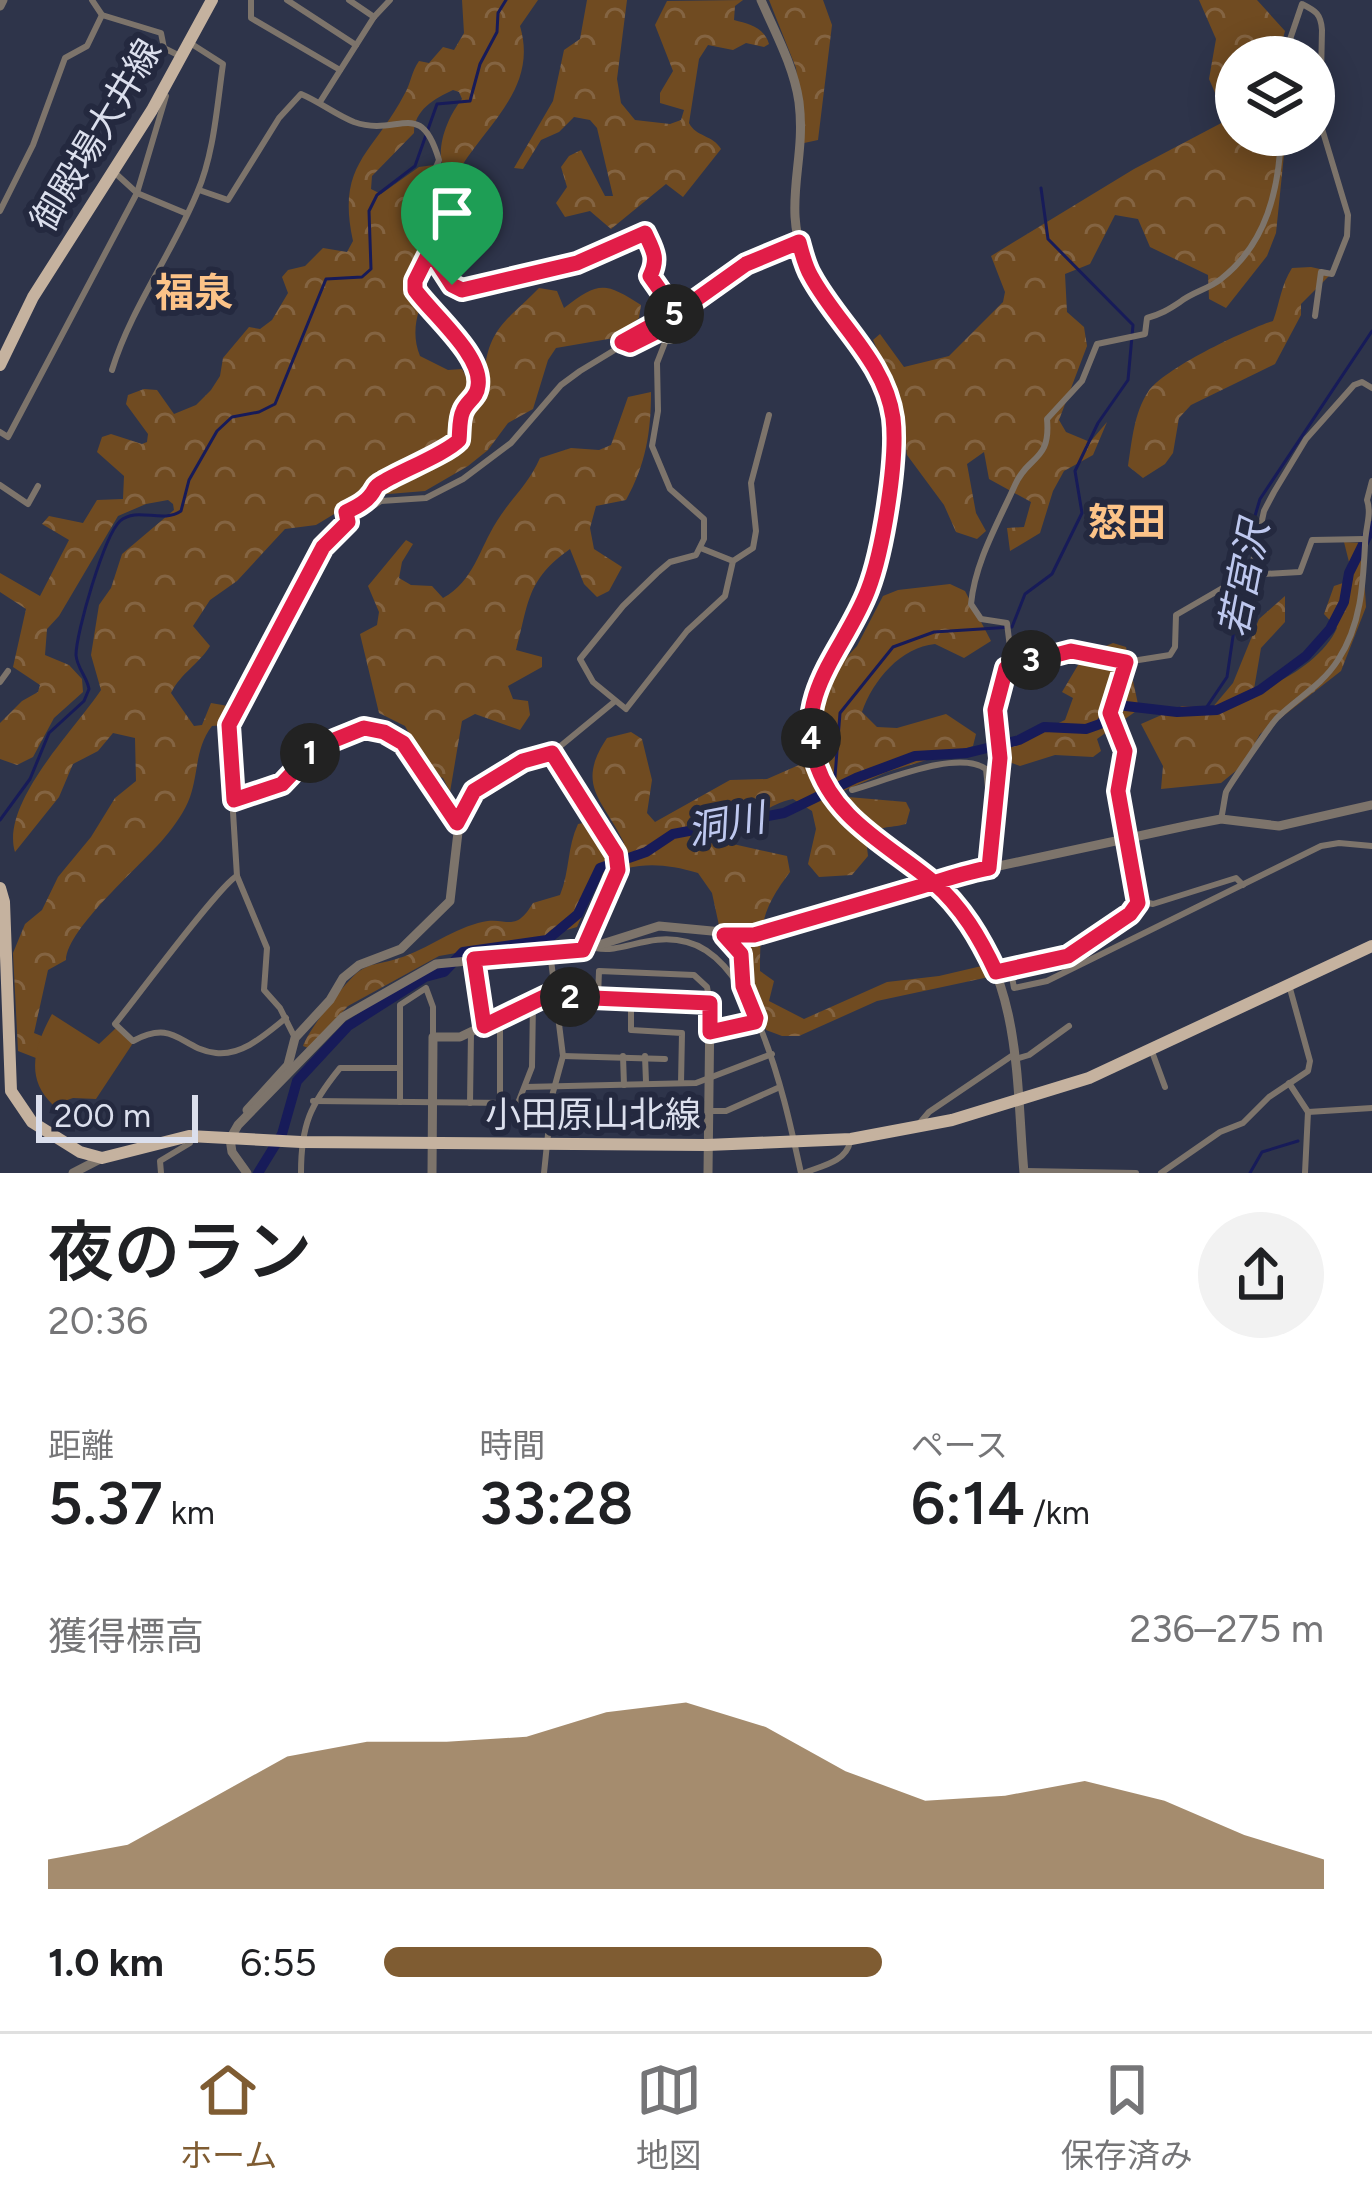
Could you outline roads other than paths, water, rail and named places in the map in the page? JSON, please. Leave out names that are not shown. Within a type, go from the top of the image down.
[{"type":"main road","name":"御殿場大井線","points":[[0,364],[33,297],[212,0]]},
{"type":"main road","points":[[0,888],[8,1076],[16,1104],[32,1122],[80,1152],[102,1158]]},
{"type":"main road","name":"小田原山北線","points":[[102,1158],[189,1136],[300,1142],[707,1145],[794,1144],[917,1128],[1020,1102],[1089,1078],[1372,946]]},
{"type":"street","points":[[92,0],[102,15],[160,32],[164,49],[180,56]]},
{"type":"street","points":[[251,0],[251,18],[340,70]]},
{"type":"street","points":[[287,0],[356,45]]},
{"type":"street","points":[[349,0],[374,16]]},
{"type":"street","points":[[320,102],[389,0]]},
{"type":"street","points":[[761,0],[799,100],[792,207],[799,242],[810,275],[876,369],[894,422],[872,578],[859,612],[816,687],[810,714],[814,757],[832,797],[863,829],[934,883],[970,924],[998,975],[1016,1056],[1024,1172],[1136,1173]]},
{"type":"street","points":[[1291,36],[1302,4],[1322,18],[1322,36]]},
{"type":"street","points":[[0,211],[33,145],[65,58],[87,46],[102,15]]},
{"type":"street","points":[[112,370],[119,347],[199,190],[224,64],[187,41]]},
{"type":"street","points":[[0,432],[8,437],[136,193],[164,98],[175,78],[171,74]]},
{"type":"street","points":[[199,190],[228,200],[279,118],[301,94],[356,123],[417,123],[427,130],[439,160],[423,200],[430,251],[452,285],[462,290],[577,263],[645,233],[655,252],[650,276],[675,317],[657,363],[658,411],[652,446],[670,489],[704,519],[701,548],[657,573],[580,658],[593,682],[626,709],[687,631],[725,596],[733,561],[753,548],[751,483],[769,415]]},
{"type":"street","points":[[989,868],[1000,758],[995,710],[1011,656],[1007,623],[981,619],[972,609],[972,591],[988,541],[1015,484],[1046,446],[1047,419],[1082,381],[1097,344],[1145,334],[1147,318],[1173,309],[1222,278],[1242,258],[1274,206],[1279,156]]},
{"type":"street","points":[[1316,316],[1321,272],[1332,274],[1347,236],[1348,215],[1330,156]]},
{"type":"street","points":[[113,171],[136,193],[185,213]]},
{"type":"street","points":[[296,1038],[264,990],[267,948],[237,876],[229,725],[323,547],[348,522],[381,501],[426,499],[463,479],[511,443],[561,385],[746,264],[799,242]]},
{"type":"street","points":[[348,522],[346,512],[364,502],[381,482],[455,445],[462,412],[478,389],[472,355],[415,290],[430,251]]},
{"type":"street","points":[[622,342],[630,345],[660,330],[671,332]]},
{"type":"street","points":[[1250,575],[1264,511],[1306,439],[1354,385],[1363,382],[1372,388]]},
{"type":"street","points":[[1221,820],[1232,782],[1264,733],[1324,678],[1350,637],[1363,590],[1372,481]]},
{"type":"street","points":[[0,485],[28,504],[38,486]]},
{"type":"street","points":[[1006,668],[1071,651],[1126,662],[1170,655],[1175,647],[1176,615],[1250,575],[1300,572],[1312,540],[1365,539]]},
{"type":"street","points":[[701,548],[733,561]]},
{"type":"street","points":[[1126,662],[1110,713],[1125,751],[1118,791],[1138,901],[1130,914],[1068,956],[1049,968],[1012,977],[1010,984],[1019,989],[1047,981],[1321,847],[1339,843],[1372,846]]},
{"type":"street","points":[[0,682],[8,671]]},
{"type":"street","points":[[246,1116],[253,1100],[287,1065],[296,1038],[350,971],[401,949],[450,901],[458,819],[474,791],[503,771],[552,753],[614,702]]},
{"type":"street","points":[[234,800],[282,784],[317,747],[364,728],[403,743],[458,819]]},
{"type":"street","points":[[552,753],[618,863],[588,948]]},
{"type":"street","points":[[852,790],[953,761],[974,761],[986,769],[987,802],[992,811]]},
{"type":"street","points":[[588,948],[659,926],[754,935],[989,868],[1221,820],[1279,826],[1372,806]]},
{"type":"street","points":[[237,876],[225,882],[115,1024],[133,1041],[148,1033],[170,1033],[223,1054],[259,1040],[286,1018]]},
{"type":"street","points":[[1138,901],[1154,904],[1236,878],[1243,885]]},
{"type":"street","points":[[724,935],[741,954],[742,980],[755,1022]]},
{"type":"street","points":[[248,1173],[232,1152],[230,1139],[246,1116],[348,1013],[426,968],[550,951],[609,950],[648,938],[693,943],[729,968],[772,1054],[803,1173],[844,1155],[850,1139]]},
{"type":"street","points":[[544,1173],[545,1144],[563,1056],[550,951]]},
{"type":"street","points":[[998,975],[1068,956]]},
{"type":"street","points":[[474,959],[484,1026]]},
{"type":"street","points":[[598,998],[599,971],[694,975],[706,987],[710,1003],[707,1173]]},
{"type":"street","points":[[1161,1173],[1177,1168],[1220,1132],[1243,1123],[1269,1097],[1308,1071],[1310,1061],[1289,985]]},
{"type":"street","points":[[400,1102],[400,1005],[427,988],[434,1013],[432,1173]]},
{"type":"street","points":[[434,1037],[460,1037],[533,1001],[557,997],[710,1003]]},
{"type":"street","points":[[632,998],[631,1030],[682,1033],[681,1083]]},
{"type":"street","points":[[313,1101],[518,1103],[532,1067],[533,1001]]},
{"type":"street","points":[[500,1017],[500,1103]]},
{"type":"street","points":[[710,1032],[755,1022]]},
{"type":"street","points":[[917,1128],[929,1112],[1016,1056],[1029,1055],[1069,1026]]},
{"type":"street","points":[[470,1102],[471,1032]]},
{"type":"street","points":[[1151,1049],[1165,1087]]},
{"type":"street","points":[[525,1087],[681,1083],[709,1078],[772,1054]]},
{"type":"street","points":[[563,1056],[665,1058]]},
{"type":"street","points":[[623,1056],[624,1085]]},
{"type":"street","points":[[646,1056],[646,1084]]},
{"type":"street","points":[[301,1173],[300,1142],[313,1101],[340,1068],[400,1068]]},
{"type":"street","points":[[1289,1084],[1308,1112],[1305,1173]]},
{"type":"street","points":[[709,1111],[726,1111],[780,1087]]},
{"type":"street","points":[[1308,1112],[1372,1108]]},
{"type":"street","points":[[160,1173],[160,1161],[190,1143],[189,1136]]},
{"type":"street","points":[[73,1173],[102,1158]]},
{"type":"waterway","points":[[0,820],[30,779],[49,733],[84,701],[89,689],[77,660],[77,644],[92,585],[114,530],[127,517],[181,511],[189,480],[217,431],[232,417],[275,404],[326,279],[362,277],[371,269],[369,211],[377,195],[415,166],[437,104],[470,101],[506,0]]},
{"type":"waterway","points":[[834,789],[840,713],[893,647],[934,632],[1012,627],[1025,594],[1052,574],[1082,513],[1075,471],[1098,423],[1128,380],[1133,325],[1048,239],[1041,188]]},
{"type":"waterway","name":"若宮沢","points":[[1204,711],[1227,677],[1236,616],[1233,590],[1260,499],[1372,331]]},
{"type":"waterway","name":"洞川","points":[[258,1173],[282,1134],[297,1081],[348,1026],[425,977],[444,972],[463,952],[547,940],[578,914],[600,868],[646,852],[673,834],[784,813],[915,756],[967,753],[1019,740],[1044,727],[1086,729],[1100,724],[1117,705],[1177,712],[1217,710],[1260,690],[1306,656],[1330,629],[1372,526]]},
{"type":"waterway","points":[[1250,1173],[1262,1152],[1298,1141]]},
{"type":"district","name":"福泉","points":[[194,292]]},
{"type":"district","name":"怒田","points":[[1127,522]]}]
